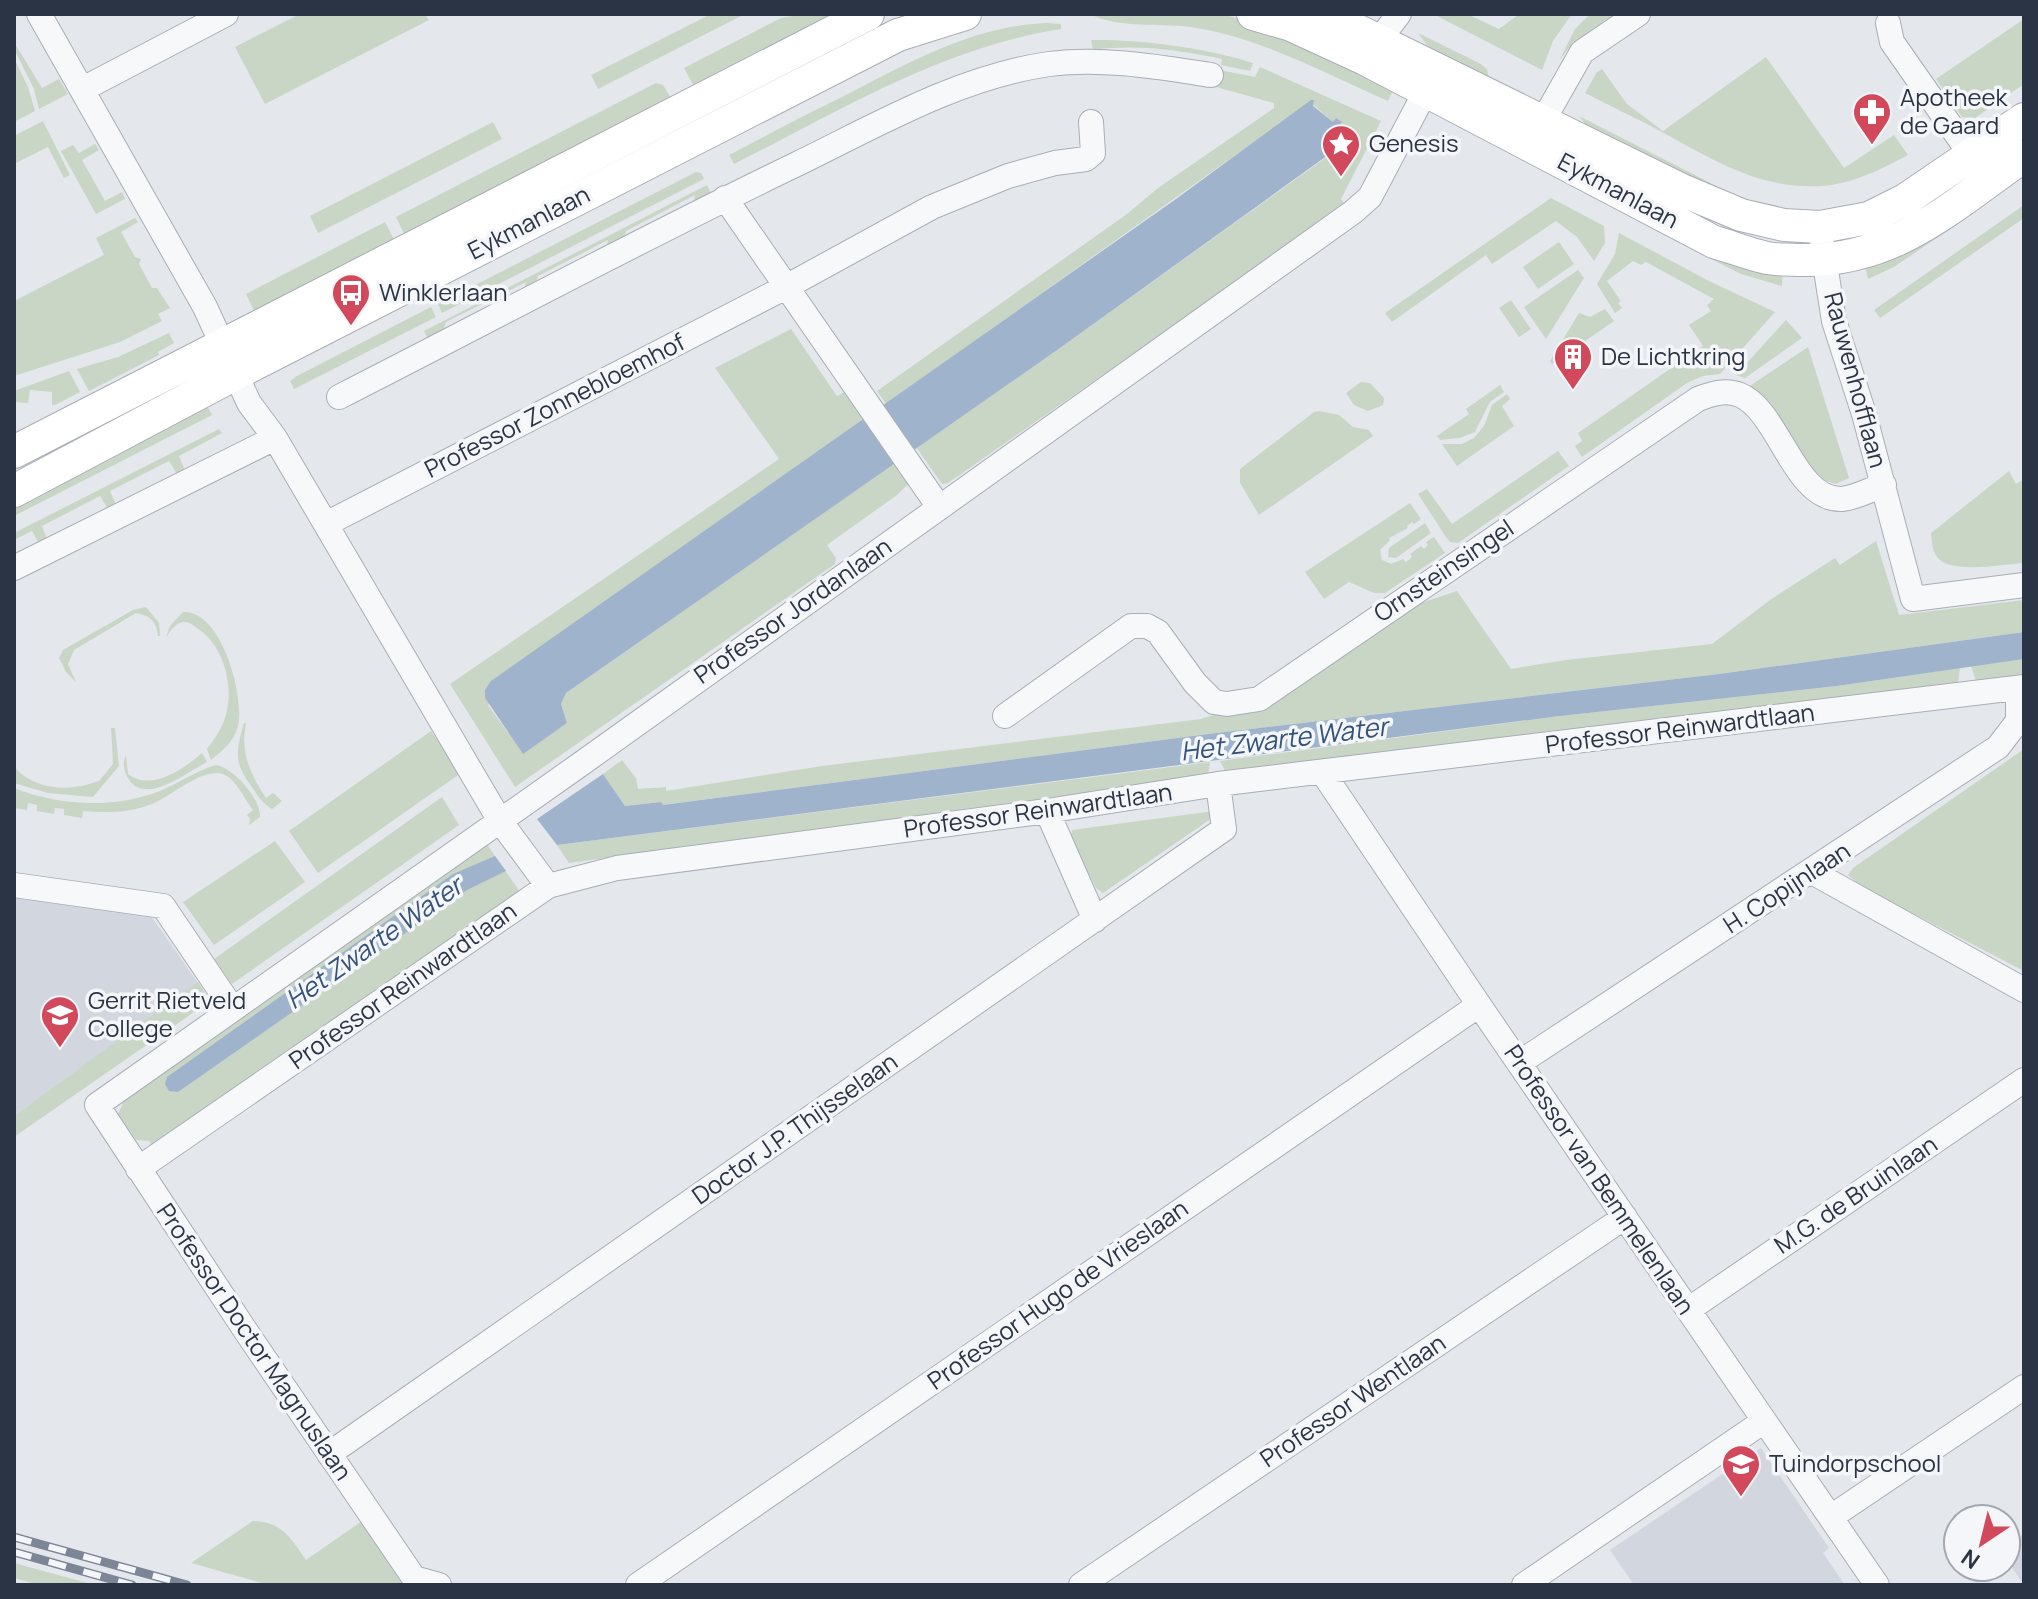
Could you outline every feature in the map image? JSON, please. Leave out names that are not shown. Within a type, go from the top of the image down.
[{"type":"main road","name":"Eykmanlaan","points":[[14,491],[230,359],[868,14]]},
{"type":"main road","name":"Eykmanlaan","points":[[14,452],[230,359],[898,35],[965,14]]},
{"type":"main road","name":"Eykmanlaan","points":[[1253,14],[1371,50],[1536,133],[1714,242],[1770,259],[1824,260],[1864,254],[1928,224],[2024,119]]},
{"type":"main road","name":"Eykmanlaan","points":[[1324,14],[1371,50]]},
{"type":"main road","name":"Eykmanlaan","points":[[1536,133],[1741,215],[1784,225],[1820,227],[1869,218],[1980,168],[2024,156]]},
{"type":"street","points":[[39,14],[230,359],[249,403],[275,438],[500,821],[548,886]]},
{"type":"street","points":[[83,89],[226,14]]},
{"type":"street","points":[[1371,50],[1399,14]]},
{"type":"street","points":[[1536,133],[1582,52],[1638,14]]},
{"type":"street","points":[[1888,23],[1892,42],[1980,168]]},
{"type":"street","points":[[339,397],[725,198],[938,95],[1048,64],[1086,62],[1150,66],[1211,75]]},
{"type":"street","name":"Professor Jordanlaan","points":[[97,1105],[578,766],[1353,212],[1370,197],[1431,80]]},
{"type":"street","name":"Professor Zonnebloemhof","points":[[326,524],[784,288],[932,207],[1008,176],[1055,163],[1086,159],[1093,153],[1091,122]]},
{"type":"street","points":[[725,198],[784,288],[939,507]]},
{"type":"street","name":"Rauwenhofflaan","points":[[1820,227],[1834,321],[1884,485],[1913,599],[2024,585]]},
{"type":"street","name":"Ornsteinsingel","points":[[1005,716],[1131,626],[1147,626],[1158,632],[1195,683],[1214,702],[1245,703],[1259,699],[1686,406],[1719,392],[1741,395],[1757,408],[1811,487],[1827,496],[1843,499],[1884,485]]},
{"type":"street","points":[[14,568],[275,438]]},
{"type":"street","name":"Professor Reinwardtlaan","points":[[138,1169],[548,886],[617,868],[1047,811],[1218,784],[2021,688]]},
{"type":"street","name":"H. Copijnlaan","points":[[1519,1063],[1998,747],[2018,721],[2021,688]]},
{"type":"street","name":"Professor van Bemmelenlaan","points":[[1323,773],[1877,1585]]},
{"type":"street","name":"Doctor J.P. Thijsselaan","points":[[329,1454],[1224,829],[1218,784]]},
{"type":"street","points":[[1047,811],[1095,920]]},
{"type":"street","points":[[1812,872],[2024,990]]},
{"type":"street","points":[[14,885],[163,906],[232,1008]]},
{"type":"street","name":"Professor Hugo de Vrieslaan","points":[[638,1585],[1479,1005]]},
{"type":"street","name":"M.G. de Bruinlaan","points":[[1688,1310],[2024,1080]]},
{"type":"street","name":"Professor Doctor Magnuslaan","points":[[97,1105],[414,1578],[439,1585]]},
{"type":"street","name":"Professor Wentlaan","points":[[1081,1585],[1625,1217]]},
{"type":"street","points":[[1831,1517],[2024,1387]]},
{"type":"street","points":[[1524,1585],[1764,1421]]},
{"type":"shaded area","name":"Gerrit Rietveld College","points":[[14,897],[151,916],[198,983],[14,1116]]},
{"type":"shaded area","name":"Tuindorpschool","points":[[1761,1448],[1829,1548],[1823,1553],[1845,1585],[1634,1585],[1610,1550]]},
{"type":"shaded area","points":[[2024,1534],[2024,1585],[2022,1582]]},
{"type":"green space","points":[[300,14],[425,14],[429,20],[265,104],[235,47]]},
{"type":"green space","points":[[711,14],[745,14],[598,89],[591,75]]},
{"type":"green space","points":[[804,14],[858,14],[699,96],[684,68],[781,18]]},
{"type":"green space","points":[[1091,14],[1221,14],[1289,35],[1397,83],[1388,101],[1236,37],[1182,26],[1110,21]]},
{"type":"green space","points":[[1433,14],[1467,14],[1499,29],[1519,14],[1572,14],[1553,41],[1542,70]]},
{"type":"green space","points":[[1590,14],[1619,14],[1567,50],[1559,61],[1575,29]]},
{"type":"green space","points":[[2024,19],[2024,84],[1975,118],[1962,117],[1936,79]]},
{"type":"green space","points":[[1046,23],[1061,24],[1061,29],[975,50],[893,83],[734,164],[729,155],[945,47],[994,31]]},
{"type":"green space","points":[[1418,33],[1479,63],[1487,69],[1489,78],[1435,56]]},
{"type":"green space","points":[[1091,40],[1173,46],[1253,63],[1250,71],[1221,65],[1222,59],[1174,51],[1141,48],[1093,50]]},
{"type":"green space","points":[[14,42],[42,88],[59,79],[68,94],[39,109],[34,89],[14,49]]},
{"type":"green space","points":[[1766,57],[1844,168],[1894,135],[1908,155],[1845,182],[1822,186],[1778,183],[1738,171],[1585,93],[1602,69],[1627,104],[1663,131]]},
{"type":"green space","points":[[14,58],[35,111],[14,122]]},
{"type":"green space","points":[[1260,67],[1381,121],[1341,199],[1344,203],[948,483],[942,484],[916,447],[1349,141],[1349,136],[1338,126],[1341,122],[1336,118],[1333,122],[1310,102],[886,404],[877,391],[1274,108],[1274,103],[1216,87],[1220,70],[1255,77]]},
{"type":"green space","points":[[656,83],[663,85],[676,107],[409,244],[396,217]]},
{"type":"green space","points":[[1579,116],[1736,196],[1787,209],[1786,219],[1595,136]]},
{"type":"green space","points":[[43,121],[70,175],[64,178],[48,147],[14,164],[14,136]]},
{"type":"green space","points":[[493,122],[502,139],[318,233],[310,216]]},
{"type":"green space","points":[[95,144],[99,150],[82,160],[105,201],[122,192],[125,199],[96,214],[61,151],[73,145],[79,153]]},
{"type":"green space","points":[[696,172],[701,173],[704,179],[442,313],[438,304]]},
{"type":"green space","points":[[707,185],[714,200],[692,211],[695,195],[626,231],[621,250],[603,259],[608,240],[538,276],[532,295],[522,297],[526,282],[446,322],[439,344],[432,347],[424,331]]},
{"type":"green space","points":[[1979,196],[1985,205],[1894,267],[1868,279],[1864,261]]},
{"type":"green space","points":[[1551,198],[1604,226],[1605,243],[1594,261],[1577,237],[1556,221],[1492,264],[1486,255],[1392,322],[1385,313]]},
{"type":"green space","points":[[2024,205],[2024,218],[1880,318],[1874,310]]},
{"type":"green space","points":[[135,218],[138,222],[121,232],[135,257],[141,259],[139,264],[152,288],[157,288],[170,308],[158,314],[162,321],[120,342],[14,376],[14,301],[104,255],[96,238]]},
{"type":"green space","points":[[385,222],[399,249],[259,321],[246,294]]},
{"type":"green space","points":[[1619,233],[1775,312],[1720,374],[1703,376],[1687,383],[1582,457],[1575,446],[1582,441],[1578,433],[1703,346],[1689,325],[1711,311],[1707,305],[1714,299],[1646,262],[1641,265],[1633,261],[1607,281],[1621,301],[1618,303],[1622,308],[1615,313],[1597,284],[1615,254]]},
{"type":"green space","points":[[1559,242],[1574,264],[1538,289],[1523,267]]},
{"type":"green space","points":[[1698,242],[1783,267],[1782,286],[1741,274],[1693,250]]},
{"type":"green space","points":[[1578,270],[1584,278],[1546,339],[1524,307]]},
{"type":"green space","points":[[1511,300],[1531,329],[1519,337],[1499,308]]},
{"type":"green space","points":[[431,307],[436,317],[294,389],[290,381],[297,376]]},
{"type":"green space","points":[[1605,309],[1614,321],[1552,364],[1550,361],[1579,313],[1590,317]]},
{"type":"green space","points":[[1786,320],[1802,338],[1745,378],[1736,375]]},
{"type":"green space","points":[[791,329],[837,396],[846,391],[864,419],[488,705],[523,753],[567,723],[561,704],[566,693],[893,464],[910,482],[897,495],[827,545],[836,558],[835,564],[515,787],[450,684],[779,459],[715,368]]},
{"type":"green space","points":[[169,333],[174,343],[158,352],[159,355],[89,391],[77,369],[118,357]]},
{"type":"green space","points":[[1808,347],[1849,478],[1836,484],[1819,479],[1748,387]]},
{"type":"green space","points":[[69,371],[80,392],[52,405],[52,392],[30,390],[28,403],[14,402],[14,391]]},
{"type":"green space","points":[[1361,382],[1370,383],[1384,398],[1383,405],[1368,411],[1354,405],[1346,393]]},
{"type":"green space","points":[[1500,385],[1504,392],[1490,402],[1475,432],[1440,440],[1437,436],[1469,414],[1466,409]]},
{"type":"green space","points":[[1507,394],[1510,399],[1502,406],[1514,426],[1457,466],[1442,444],[1462,444],[1474,438],[1484,426],[1492,405]]},
{"type":"green space","points":[[203,398],[212,415],[14,516],[14,497]]},
{"type":"green space","points":[[1319,411],[1339,415],[1353,427],[1369,430],[1373,436],[1259,515],[1240,483],[1240,469]]},
{"type":"green space","points":[[219,429],[222,433],[179,456],[185,471],[177,474],[169,461],[110,491],[117,507],[108,509],[100,496],[42,526],[48,542],[40,545],[32,531],[14,540],[14,533]]},
{"type":"green space","points":[[1558,451],[1569,466],[1458,543],[1450,542],[1418,494],[1427,489],[1452,524]]},
{"type":"green space","points":[[2009,471],[2016,484],[2024,479],[2024,563],[1965,567],[1953,566],[1937,557],[1931,533]]},
{"type":"green space","points":[[1410,503],[1421,519],[1389,538],[1380,550],[1382,560],[1391,564],[1403,559],[1406,562],[1412,557],[1410,554],[1421,546],[1424,549],[1428,545],[1426,542],[1434,537],[1445,553],[1385,593],[1374,593],[1349,582],[1324,599],[1305,572]]},
{"type":"green space","points":[[1425,523],[1431,533],[1396,558],[1388,557],[1389,548]]},
{"type":"green space","points":[[1876,541],[1899,615],[2024,600],[2024,632],[1719,674],[1216,733],[662,805],[661,802],[625,806],[603,774],[622,760],[636,778],[638,789],[666,787],[666,791],[822,766],[1201,719],[1262,707],[1421,603],[1457,591],[1511,669],[1712,644],[1770,600],[1835,558],[1840,565]]},
{"type":"green space","points":[[146,607],[159,623],[160,636],[152,620],[136,613],[74,650],[68,664],[76,682],[66,672],[59,658],[63,650],[133,610]]},
{"type":"green space","points":[[183,612],[197,615],[209,624],[219,639],[238,695],[238,726],[234,737],[211,760],[207,749],[222,726],[229,700],[227,677],[215,646],[192,624],[180,623],[166,637],[170,626]]},
{"type":"green space","points":[[2024,659],[2024,677],[1976,681],[1971,666]]},
{"type":"green space","points":[[1960,668],[1958,683],[1226,773],[1220,761],[1560,716],[1837,686]]},
{"type":"green space","points":[[244,723],[245,753],[255,780],[266,798],[273,793],[282,801],[272,809],[247,781],[240,765],[238,751]]},
{"type":"green space","points":[[111,728],[115,728],[119,766],[93,797],[48,793],[14,783],[14,767],[32,781],[54,787],[76,787],[99,781],[113,764]]},
{"type":"green space","points":[[431,731],[461,773],[318,873],[289,831]]},
{"type":"green space","points":[[2024,749],[2024,971],[1864,888],[1848,875],[1853,868]]},
{"type":"green space","points":[[202,753],[207,762],[155,788],[135,786],[124,769],[126,755],[128,774],[147,781],[157,779],[186,766]]},
{"type":"green space","points":[[1210,762],[1208,776],[569,863],[557,845]]},
{"type":"green space","points":[[216,765],[238,778],[256,802],[260,817],[249,825],[247,815],[253,810],[233,782],[217,773],[198,778],[152,804],[127,811],[83,811],[82,818],[64,815],[64,809],[55,808],[54,814],[37,811],[37,805],[28,803],[27,810],[14,808],[14,788],[68,802],[124,801],[160,791]]},
{"type":"green space","points":[[442,797],[459,825],[232,984],[214,959]]},
{"type":"green space","points":[[1214,811],[1215,816],[1103,893],[1096,888],[1071,837],[1072,830]]},
{"type":"green space","points":[[275,841],[305,882],[214,945],[183,902]]},
{"type":"green space","points":[[486,843],[523,896],[152,1152],[150,1141],[136,1140],[118,1114],[123,1103],[119,1098]]},
{"type":"green space","points":[[198,982],[210,1001],[14,1137],[14,1116]]},
{"type":"green space","points":[[253,1521],[278,1528],[290,1538],[306,1560],[362,1521],[409,1585],[269,1585],[191,1563]]},
{"type":"green space","points":[[14,1563],[95,1585],[39,1585],[14,1578]]},
{"type":"water","points":[[1314,100],[1313,106],[1333,122],[1336,118],[1342,122],[1338,126],[1349,136],[1349,140],[1060,348],[566,693],[561,704],[567,723],[523,754],[485,698],[485,690],[491,681],[1176,199]]},
{"type":"water","name":"Het Zwarte Water","points":[[2024,632],[2024,659],[1837,686],[1560,716],[557,845],[537,819],[603,774],[625,806],[661,802],[663,805],[1216,733],[1719,674]]},
{"type":"water","name":"Het Zwarte Water","points":[[495,856],[506,871],[467,890],[178,1092],[169,1091],[165,1084],[167,1077],[453,874]]},
{"type":"railway","points":[[14,1537],[187,1585]]},
{"type":"railway","points":[[14,1552],[132,1585]]},
{"type":"place","name":"Apotheek de Gaard","points":[[1872,146]]},
{"type":"place","name":"Genesis","points":[[1341,178]]},
{"type":"place","name":"Winklerlaan","points":[[351,327]]},
{"type":"place","name":"De Lichtkring","points":[[1573,391]]},
{"type":"place","name":"Gerrit Rietveld College","points":[[60,1049]]},
{"type":"place","name":"Tuindorpschool","points":[[1741,1498]]}]
